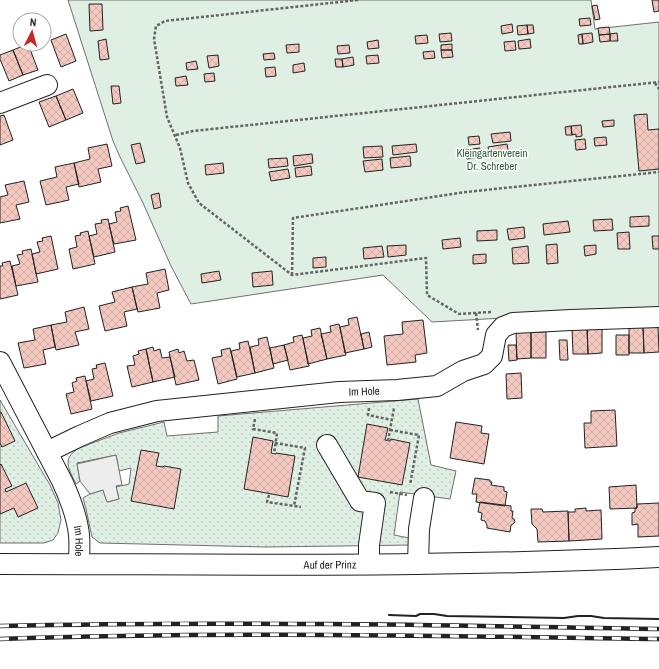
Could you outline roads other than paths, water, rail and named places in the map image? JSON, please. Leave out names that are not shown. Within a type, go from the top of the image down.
[{"type":"street","points":[[0,103],[47,85]]},
{"type":"street","name":"Im Hole","points":[[47,452],[110,423],[157,411],[339,392],[397,390],[437,386],[463,371],[484,364],[492,356],[496,335],[503,327],[513,323],[659,317]]},
{"type":"street","name":"Im Hole","points":[[0,362],[69,496],[79,535],[79,564]]},
{"type":"street","points":[[327,445],[360,501],[375,503],[369,545],[369,564]]},
{"type":"street","points":[[416,497],[419,529],[418,564]]},
{"type":"street","name":"Auf der Prinz","points":[[0,564],[418,564],[659,557]]},
{"type":"railway","points":[[0,626],[247,624],[659,629]]},
{"type":"railway","points":[[0,639],[165,635],[659,639]]},
{"type":"park label","name":"Kleingartenverein Dr. Schreber","points":[[492,159]]}]
